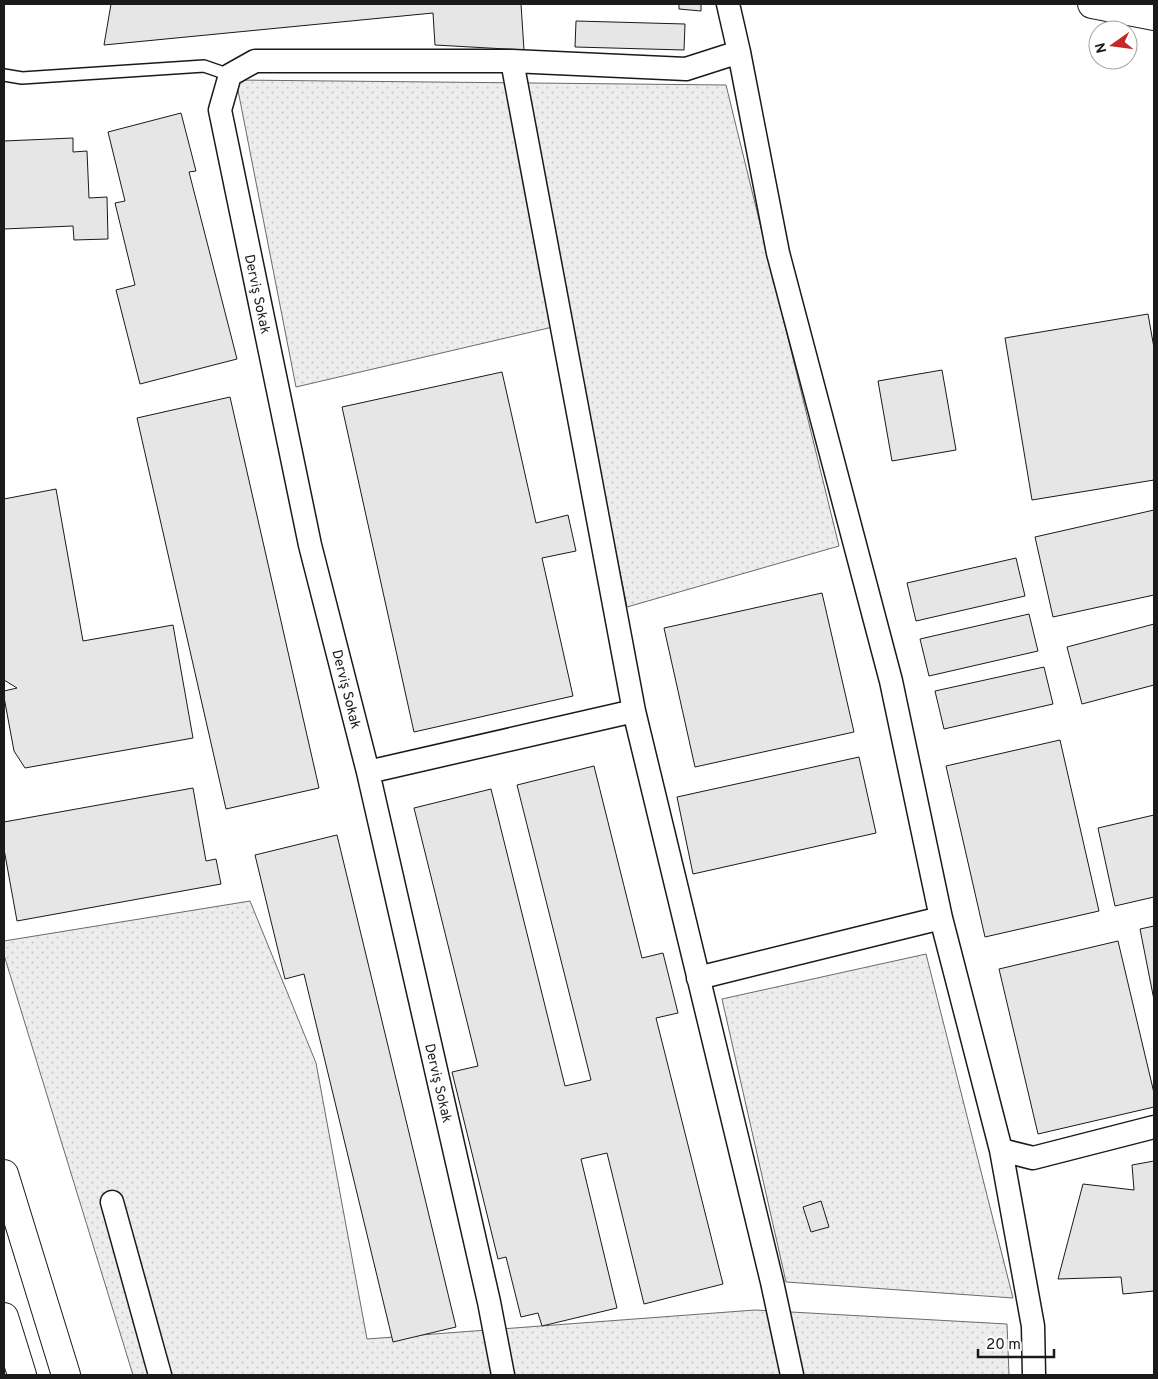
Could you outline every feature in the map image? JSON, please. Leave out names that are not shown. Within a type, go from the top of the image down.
[{"type":"main road","points":[[1092,4],[1154,16]]},
{"type":"main road","points":[[4,1174],[66,1375]]},
{"type":"main road","points":[[4,1317],[22,1375]]},
{"type":"street","points":[[728,4],[778,253],[891,681],[941,918],[1002,1150],[1033,1326],[1034,1375]]},
{"type":"street","points":[[230,75],[255,60],[512,61],[686,69],[739,52]]},
{"type":"street","points":[[512,61],[634,711],[772,1282],[792,1375]]},
{"type":"street","name":"Derviş Sokak","points":[[230,75],[220,110],[310,545],[368,772],[489,1302],[503,1375]]},
{"type":"street","points":[[368,772],[634,711]]},
{"type":"street","points":[[698,978],[941,918]]},
{"type":"street","points":[[1002,1150],[1032,1158],[1154,1127]]},
{"type":"street","points":[[112,1202],[160,1375]]},
{"type":"lane","points":[[4,75],[22,78],[204,66],[230,75]]},
{"type":"shaded area","points":[[236,80],[726,85],[839,546],[627,607],[570,323],[296,387]]},
{"type":"shaded area","points":[[250,901],[316,1063],[367,1339],[755,1310],[1007,1324],[1009,1375],[133,1375],[4,955],[4,941]]},
{"type":"shaded area","points":[[926,954],[1013,1298],[786,1282],[722,999]]},
{"type":"building","points":[[111,4],[521,4],[524,50],[435,45],[433,13],[104,45]]},
{"type":"building","points":[[679,4],[701,4],[701,11],[679,9]]},
{"type":"building","points":[[576,21],[685,24],[684,50],[575,47]]},
{"type":"building","points":[[181,113],[196,171],[189,172],[237,359],[140,384],[116,290],[135,285],[115,203],[125,201],[108,132]]},
{"type":"building","points":[[73,138],[73,152],[87,151],[89,198],[107,197],[108,239],[74,240],[73,226],[4,229],[4,141]]},
{"type":"building","points":[[1148,314],[1154,348],[1154,480],[1032,500],[1005,338]]},
{"type":"building","points":[[942,370],[956,450],[892,461],[878,381]]},
{"type":"building","points":[[502,372],[536,523],[568,515],[576,551],[542,558],[573,696],[414,732],[342,407]]},
{"type":"building","points":[[230,397],[319,788],[226,809],[137,418]]},
{"type":"building","points":[[56,489],[83,641],[173,625],[193,738],[25,768],[14,751],[4,697],[4,691],[17,688],[4,680],[4,499]]},
{"type":"building","points":[[1154,510],[1154,595],[1053,617],[1035,537]]},
{"type":"building","points":[[1016,558],[1025,596],[916,621],[907,583]]},
{"type":"building","points":[[822,593],[854,732],[695,767],[664,628]]},
{"type":"building","points":[[1029,614],[1038,651],[929,676],[920,639]]},
{"type":"building","points":[[1154,624],[1154,685],[1082,704],[1067,647]]},
{"type":"building","points":[[1044,667],[1053,704],[944,729],[935,691]]},
{"type":"building","points":[[1060,740],[1099,911],[985,937],[946,766]]},
{"type":"building","points":[[859,757],[876,833],[693,874],[677,797]]},
{"type":"building","points":[[594,766],[642,958],[663,953],[678,1013],[656,1018],[723,1284],[644,1304],[607,1153],[581,1159],[617,1308],[542,1326],[538,1313],[521,1317],[506,1257],[498,1259],[452,1072],[478,1066],[414,808],[491,789],[565,1086],[591,1080],[517,785]]},
{"type":"building","points":[[193,788],[206,861],[216,859],[221,884],[17,921],[4,849],[4,822]]},
{"type":"building","points":[[1154,815],[1154,897],[1115,906],[1098,828]]},
{"type":"building","points":[[337,835],[456,1327],[393,1342],[304,974],[285,979],[255,855]]},
{"type":"building","points":[[1154,926],[1154,1000],[1140,929]]},
{"type":"building","points":[[1118,941],[1154,1093],[1154,1107],[1038,1134],[999,969]]},
{"type":"building","points":[[1154,1161],[1154,1291],[1123,1294],[1121,1277],[1058,1279],[1083,1184],[1134,1190],[1132,1165]]},
{"type":"building","points":[[821,1201],[829,1227],[811,1232],[803,1207]]}]
